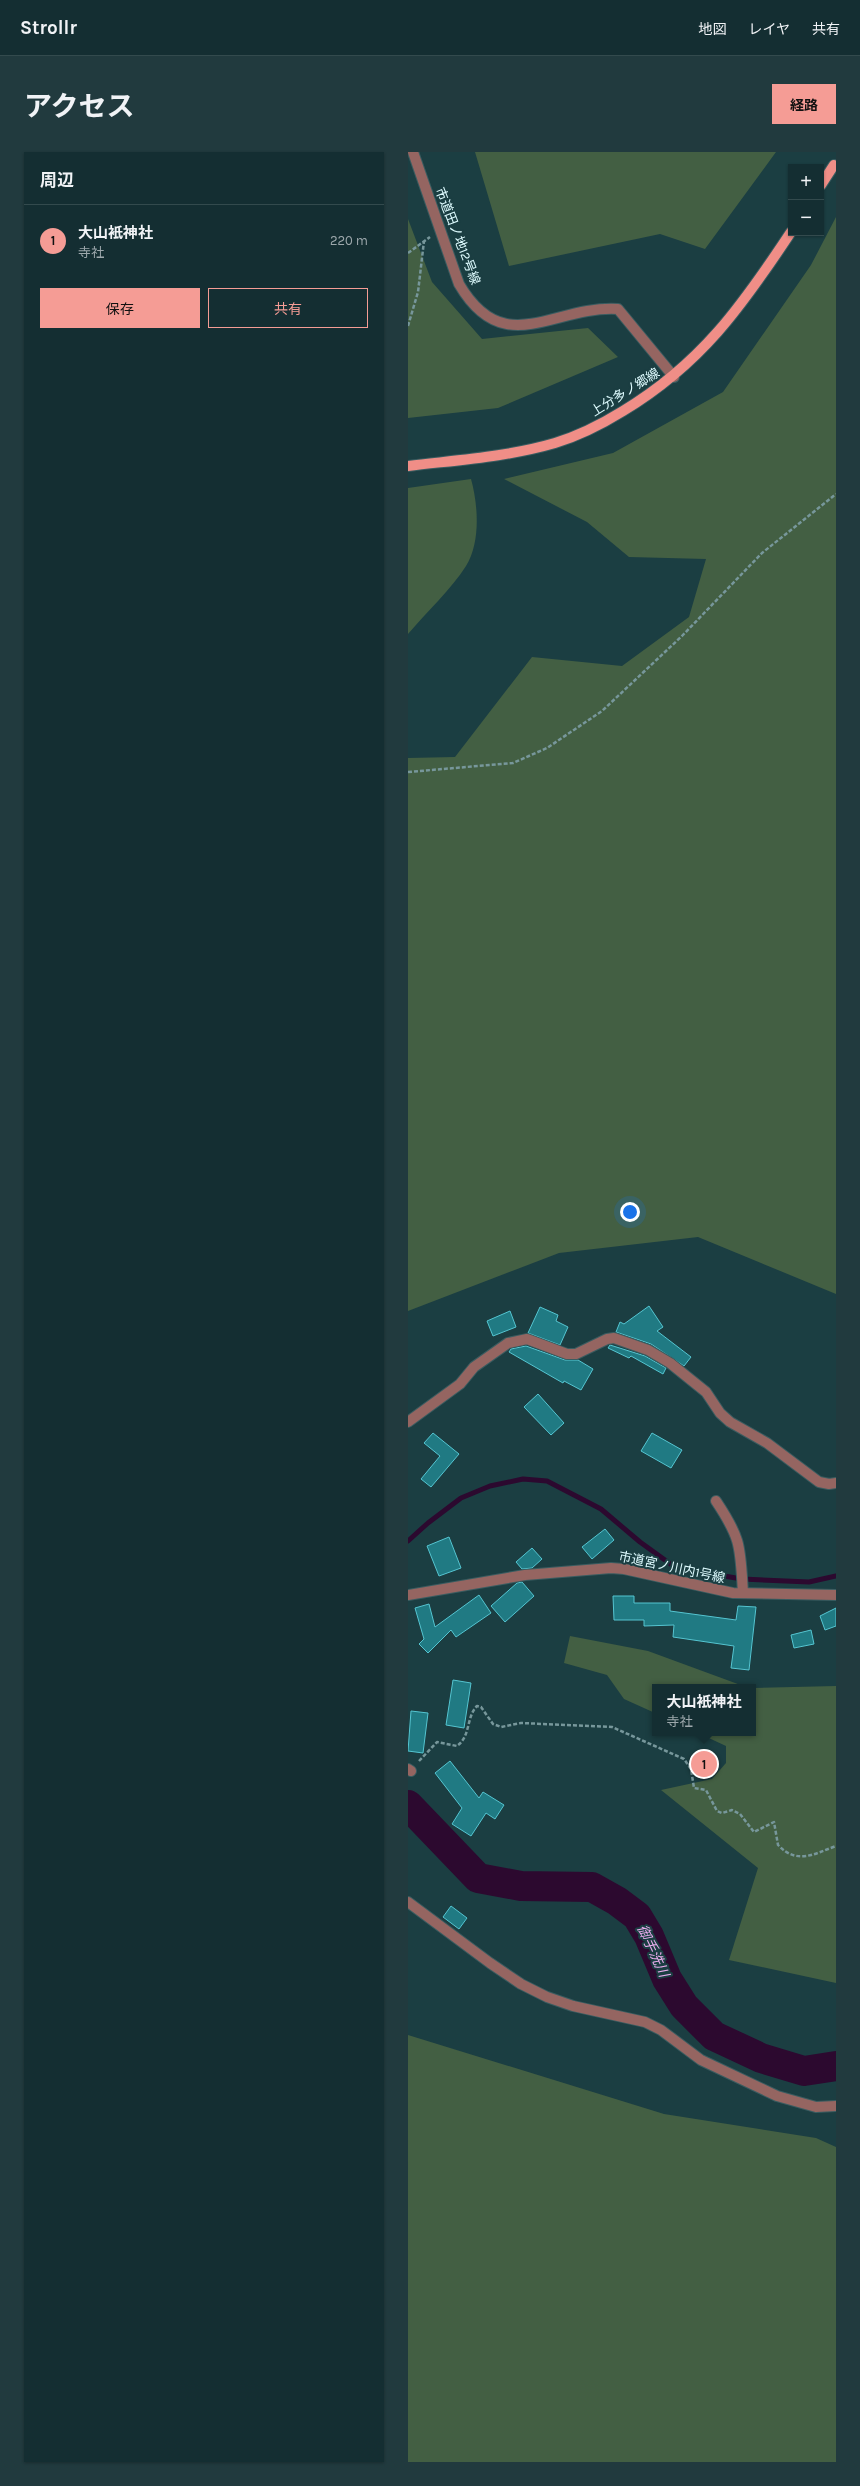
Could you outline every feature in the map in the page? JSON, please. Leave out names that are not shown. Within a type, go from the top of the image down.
[{"type":"main road","points":[[824,180],[834,164]]},
{"type":"main road","name":"上分多ノ郷線","points":[[408,466],[492,457],[556,443],[607,421],[674,376],[699,354],[737,310],[788,236]]},
{"type":"street","name":"市道田ノ地12号線","points":[[413,152],[459,284],[468,298],[491,320],[506,325],[526,325],[585,312],[618,309],[674,376]]},
{"type":"street","points":[[408,1422],[460,1384],[474,1367],[508,1343],[527,1339],[567,1354],[576,1354],[607,1339],[614,1338],[648,1350],[670,1363],[706,1392],[720,1413],[730,1422],[767,1443],[819,1482],[829,1484],[836,1483]]},
{"type":"street","points":[[716,1501],[737,1536],[743,1567],[743,1590]]},
{"type":"street","name":"市道宮ノ川内1号線","points":[[408,1594],[525,1575],[611,1568],[624,1569],[718,1590],[836,1595]]},
{"type":"street","points":[[408,1902],[490,1963],[521,1984],[547,1997],[573,2006],[645,2022],[661,2030],[701,2060],[777,2096],[816,2107],[836,2106]]},
{"type":"path","points":[[408,254],[440,230]]},
{"type":"path","points":[[408,326],[418,292],[424,241]]},
{"type":"path","points":[[408,772],[513,763],[548,748],[602,711],[682,636],[762,553],[836,494]]},
{"type":"path","points":[[410,1770],[437,1742],[457,1746],[462,1742],[472,1710],[477,1706],[481,1707],[493,1724],[501,1727],[521,1723],[612,1727],[684,1759],[691,1769],[694,1788],[706,1790],[717,1811],[722,1813],[732,1810],[740,1814],[754,1832],[774,1822],[778,1845],[790,1855],[800,1858],[836,1846]]},
{"type":"path","points":[[688,1764],[698,1761]]},
{"type":"green space","points":[[475,152],[776,152],[705,249],[660,234],[509,266]]},
{"type":"green space","points":[[836,217],[836,1294],[698,1237],[559,1253],[408,1311],[408,758],[455,757],[532,657],[622,666],[689,617],[706,559],[629,557],[587,522],[504,479],[613,453],[723,392],[811,265]]},
{"type":"green space","points":[[408,219],[432,282],[482,339],[588,328],[618,357],[498,408],[408,418]]},
{"type":"green space","points":[[471,479],[477,523],[471,556],[454,583],[408,634],[408,488]]},
{"type":"green space","points":[[570,1636],[648,1651],[738,1684],[652,1684],[652,1712],[624,1699],[607,1675],[564,1663]]},
{"type":"green space","points":[[836,1686],[836,1983],[729,1960],[758,1868],[661,1790],[712,1779],[726,1763],[726,1746],[704,1736],[756,1736],[756,1688]]},
{"type":"green space","points":[[408,2035],[664,2114],[816,2138],[836,2147],[836,2462],[408,2462]]},
{"type":"building","points":[[649,1306],[663,1327],[657,1331],[691,1357],[684,1366],[651,1344],[616,1332],[620,1322],[624,1324]]},
{"type":"building","points":[[540,1307],[558,1315],[556,1321],[568,1327],[560,1345],[528,1333]]},
{"type":"building","points":[[510,1311],[516,1327],[493,1336],[487,1321]]},
{"type":"building","points":[[610,1345],[645,1356],[666,1368],[663,1374],[631,1356],[629,1358],[608,1348]]},
{"type":"building","points":[[526,1346],[565,1360],[578,1360],[593,1369],[581,1390],[564,1381],[563,1383],[509,1352],[511,1349]]},
{"type":"building","points":[[538,1394],[564,1423],[551,1435],[524,1407]]},
{"type":"building","points":[[433,1433],[459,1454],[431,1487],[421,1479],[440,1456],[424,1443]]},
{"type":"building","points":[[652,1433],[682,1450],[671,1468],[641,1451]]},
{"type":"building","points":[[605,1529],[614,1540],[592,1559],[582,1547]]},
{"type":"building","points":[[449,1537],[461,1568],[439,1576],[427,1546]]},
{"type":"building","points":[[532,1548],[542,1559],[532,1568],[522,1569],[516,1562]]},
{"type":"building","points":[[522,1582],[534,1596],[505,1622],[491,1606],[517,1583]]},
{"type":"building","points":[[479,1595],[491,1613],[456,1637],[451,1630],[428,1653],[419,1644],[424,1639],[415,1608],[429,1604],[435,1627]]},
{"type":"building","points":[[613,1596],[634,1596],[634,1603],[670,1603],[670,1611],[736,1620],[738,1606],[756,1607],[749,1670],[731,1668],[734,1646],[673,1637],[674,1625],[644,1626],[644,1620],[614,1620]]},
{"type":"building","points":[[836,1608],[836,1626],[825,1630],[820,1616]]},
{"type":"building","points":[[811,1630],[814,1644],[794,1648],[791,1635]]},
{"type":"building","points":[[453,1680],[471,1683],[464,1728],[446,1725]]},
{"type":"building","points":[[411,1711],[428,1713],[423,1753],[408,1751]]},
{"type":"building","points":[[450,1761],[479,1798],[483,1792],[504,1805],[495,1819],[486,1813],[471,1836],[452,1824],[462,1808],[435,1773]]},
{"type":"building","points":[[451,1906],[467,1918],[459,1929],[443,1917]]},
{"type":"waterway","points":[[408,1541],[428,1523],[461,1498],[490,1486],[523,1479],[547,1481],[601,1509],[640,1542],[676,1568],[742,1579],[809,1582],[836,1576]]},
{"type":"waterway","name":"御手洗川","points":[[408,1805],[478,1878],[521,1886],[592,1887],[617,1901],[637,1916],[649,1936],[667,1979],[684,2006],[714,2036],[761,2058],[804,2071],[836,2066]]},
{"type":"place","name":"大山衹神社","points":[[704,1764]]}]
